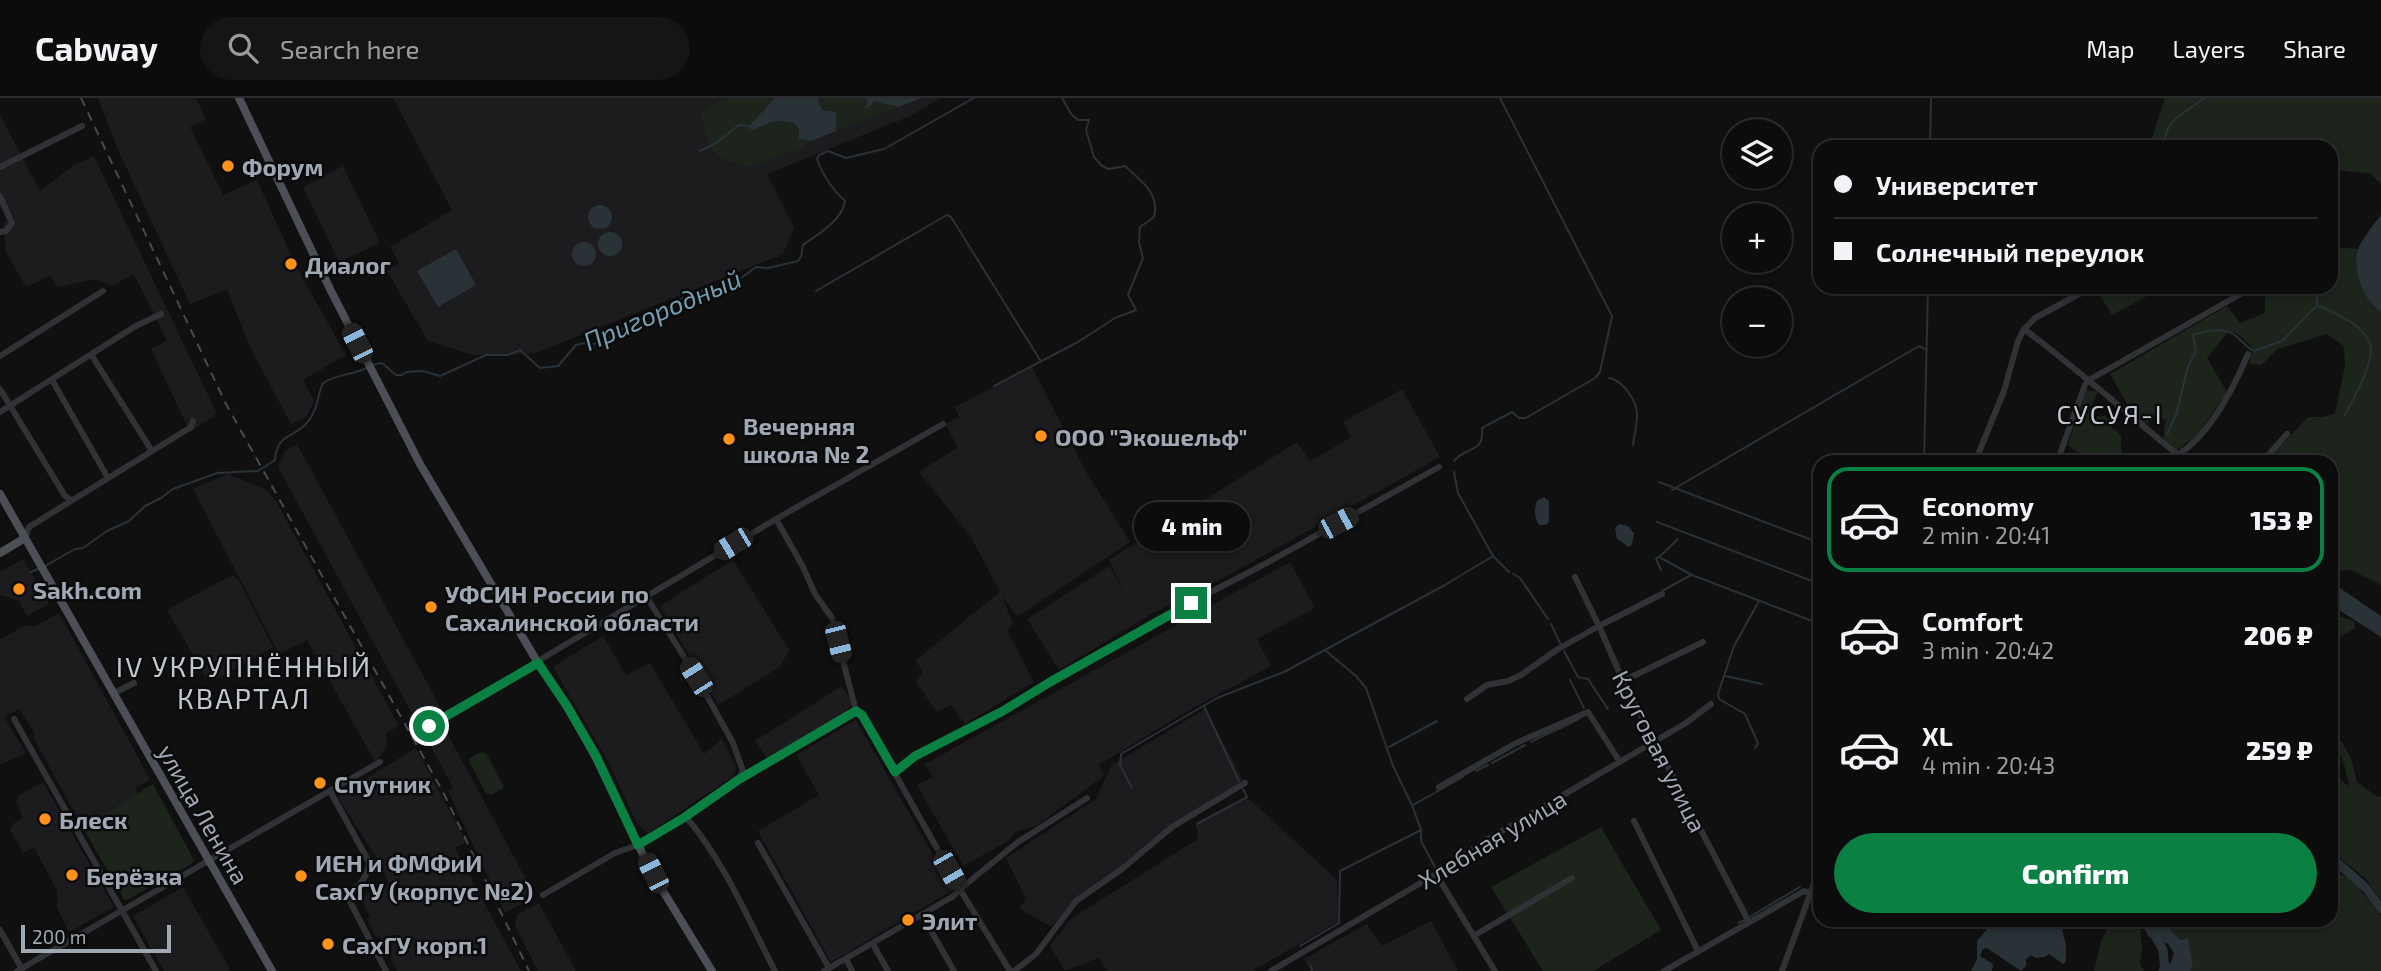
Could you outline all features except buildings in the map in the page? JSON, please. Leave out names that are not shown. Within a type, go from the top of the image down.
[{"type":"main road","points":[[239,98],[373,375],[447,511],[596,756],[638,845],[712,971]]},
{"type":"main road","name":"улица Ленина","points":[[0,494],[272,971]]},
{"type":"main road","points":[[0,553],[25,538]]},
{"type":"street","points":[[0,167],[82,126]]},
{"type":"street","points":[[0,196],[12,223],[3,232]]},
{"type":"street","points":[[0,356],[103,291]]},
{"type":"street","points":[[1978,455],[2004,391],[2024,329],[2035,318],[2079,294]]},
{"type":"street","points":[[2060,455],[2089,380],[2241,294]]},
{"type":"street","points":[[0,412],[134,327],[161,314]]},
{"type":"street","points":[[2024,329],[2178,455],[2196,440],[2230,393],[2248,354]]},
{"type":"street","points":[[92,356],[152,452]]},
{"type":"street","points":[[52,380],[108,478]]},
{"type":"street","points":[[0,389],[65,496],[71,500]]},
{"type":"street","points":[[25,538],[29,527],[191,427],[193,421]]},
{"type":"street","points":[[429,726],[776,519],[943,425]]},
{"type":"street","points":[[2268,455],[2287,434]]},
{"type":"street","points":[[895,772],[915,756],[1003,711],[1157,620],[1439,467]]},
{"type":"street","points":[[776,519],[815,594],[832,618],[856,711],[862,715],[961,891],[1012,971],[1037,954],[1076,901],[1122,869],[1172,827],[1245,783]]},
{"type":"street","name":"Круговая улица","points":[[1575,577],[1654,743],[1749,922]]},
{"type":"street","points":[[1467,699],[1487,685],[1521,675],[1558,649],[1662,594]]},
{"type":"street","points":[[646,596],[733,743],[743,771],[738,780]]},
{"type":"street","points":[[1623,681],[1703,642]]},
{"type":"street","points":[[114,693],[134,683]]},
{"type":"street","name":"Хлебная улица","points":[[1271,971],[1436,874],[1488,839],[1654,743],[1711,704]]},
{"type":"street","points":[[543,895],[615,853],[638,845],[685,817],[738,780],[856,711]]},
{"type":"street","points":[[1439,788],[1516,743],[1588,712],[1620,762]]},
{"type":"street","points":[[14,719],[156,971]]},
{"type":"street","points":[[0,929],[19,970],[380,762]]},
{"type":"street","points":[[330,791],[369,862],[369,869],[361,883],[347,896],[386,971]]},
{"type":"street","points":[[758,843],[827,970],[961,891],[1018,842],[1087,798]]},
{"type":"street","points":[[685,817],[702,835],[775,971]]},
{"type":"street","points":[[1634,821],[1698,951]]},
{"type":"street","points":[[1436,874],[1495,971]]},
{"type":"street","points":[[1475,935],[1572,878]]},
{"type":"street","points":[[1782,971],[1813,885]]},
{"type":"street","points":[[1664,971],[1804,891],[1813,891]]},
{"type":"street","points":[[922,915],[954,971]]},
{"type":"street","points":[[873,944],[888,971]]},
{"type":"street","points":[[846,959],[852,971]]},
{"type":"shaded area","points":[[98,98],[196,98],[206,119],[190,127],[223,195],[257,180],[297,268],[346,355],[303,380],[314,401],[307,416],[291,424],[252,351],[227,290],[190,304],[118,150]]},
{"type":"shaded area","points":[[393,98],[941,98],[910,116],[767,174],[794,228],[783,254],[536,353],[473,355],[428,341],[387,271],[399,263],[390,247],[452,210]]},
{"type":"shaded area","points":[[727,98],[775,98],[748,127],[774,122],[795,124],[799,130],[799,139],[812,141],[750,167],[723,159],[711,149],[701,115],[706,107]]},
{"type":"shaded area","points":[[775,98],[819,98],[822,110],[836,112],[836,131],[812,141],[799,139],[799,130],[795,124],[788,122],[773,122],[752,130],[748,127]]},
{"type":"shaded area","points":[[819,98],[866,98],[868,103],[865,107],[871,106],[874,101],[899,107],[836,131],[836,112],[822,110]]},
{"type":"shaded area","points":[[866,98],[921,98],[899,107],[874,101],[864,109],[868,103]]},
{"type":"shaded area","points":[[2165,98],[2381,98],[2381,184],[2370,173],[2338,171],[2338,140],[2151,140]]},
{"type":"shaded area","points":[[0,115],[40,191],[73,166],[94,156],[217,414],[190,432],[151,349],[167,341],[134,274],[111,286],[97,279],[57,287],[50,276],[26,287],[6,252],[3,224],[7,220],[0,207]]},
{"type":"shaded area","points":[[343,166],[380,243],[339,262],[303,187]]},
{"type":"shaded area","points":[[600,205],[609,208],[612,217],[609,226],[600,229],[591,226],[588,217],[591,208]]},
{"type":"shaded area","points":[[2381,215],[2381,312],[2369,300],[2360,283],[2357,255],[2366,234]]},
{"type":"shaded area","points":[[610,232],[619,235],[622,244],[619,253],[610,256],[601,253],[598,244],[601,235]]},
{"type":"shaded area","points":[[584,242],[593,245],[596,254],[593,263],[584,266],[575,263],[572,254],[575,245]]},
{"type":"shaded area","points":[[2338,248],[2358,249],[2358,265],[2381,312],[2381,585],[2351,570],[2338,571],[2338,455],[2273,455],[2308,417],[2324,417],[2335,413],[2345,366],[2344,346],[2327,334],[2278,349],[2261,365],[2249,364],[2253,348],[2239,335],[2229,331],[2207,358],[2227,392],[2198,434],[2177,450],[2163,438],[2166,420],[2156,417],[2146,424],[2134,416],[2110,374],[2227,306],[2240,323],[2265,313],[2265,294],[2338,294]]},
{"type":"shaded area","points":[[456,249],[476,285],[438,307],[417,271]]},
{"type":"shaded area","points":[[2099,294],[2151,294],[2112,315]]},
{"type":"shaded area","points":[[1032,367],[1085,470],[1130,542],[1017,617],[1002,596],[1013,624],[1007,630],[1034,682],[965,724],[951,705],[937,712],[916,682],[923,673],[916,660],[1000,592],[971,537],[919,472],[958,447],[945,424],[959,417],[955,407]]},
{"type":"shaded area","points":[[1402,389],[1440,457],[1225,577],[1153,613],[1059,670],[1027,619],[1110,566],[1125,594],[1109,560],[1297,442],[1310,461],[1351,437],[1343,422]]},
{"type":"shaded area","points":[[2086,390],[2098,392],[2089,410],[2092,417],[2105,416],[2110,420],[2112,428],[2121,435],[2123,455],[2080,455],[2068,445]]},
{"type":"shaded area","points":[[297,444],[444,714],[421,730],[278,467],[285,451]]},
{"type":"shaded area","points":[[228,474],[266,490],[276,501],[399,726],[386,733],[387,747],[375,762],[307,640],[279,654],[193,489]]},
{"type":"shaded area","points":[[1544,497],[1549,501],[1549,522],[1539,525],[1535,507],[1537,501]]},
{"type":"shaded area","points":[[1619,524],[1628,526],[1634,533],[1629,547],[1617,539],[1615,528]]},
{"type":"shaded area","points":[[23,559],[49,604],[27,616],[19,601],[0,595],[0,572]]},
{"type":"shaded area","points":[[733,560],[789,650],[780,667],[718,705],[660,606]]},
{"type":"shaded area","points":[[1290,562],[1315,608],[1257,639],[1271,666],[1181,715],[1099,765],[1105,775],[1036,826],[1016,832],[1008,841],[963,866],[917,785],[933,777],[925,764]]},
{"type":"shaded area","points":[[232,575],[238,579],[273,647],[217,679],[205,676],[167,610]]},
{"type":"shaded area","points":[[2338,587],[2381,616],[2381,637],[2338,609]]},
{"type":"shaded area","points":[[57,614],[60,615],[150,779],[135,788],[139,795],[83,828],[33,737],[33,730],[19,709],[4,717],[26,753],[0,765],[0,639],[24,626],[36,626]]},
{"type":"shaded area","points":[[2338,616],[2354,621],[2355,628],[2338,639]]},
{"type":"shaded area","points":[[603,636],[626,675],[650,663],[704,754],[722,739],[736,766],[732,777],[648,833],[637,824],[609,763],[553,667]]},
{"type":"shaded area","points":[[842,686],[852,702],[847,712],[768,760],[755,741]]},
{"type":"shaded area","points":[[1205,709],[1243,780],[1078,897],[1051,927],[1019,908],[1026,899],[1006,858],[1096,799],[1112,765]]},
{"type":"shaded area","points":[[856,720],[953,890],[831,962],[758,831],[819,795],[796,755]]},
{"type":"shaded area","points":[[445,729],[535,896],[505,913],[448,791],[453,788],[427,739]]},
{"type":"shaded area","points":[[2338,741],[2342,742],[2351,758],[2357,782],[2381,797],[2381,900],[2366,879],[2338,856],[2338,777],[2348,786],[2349,783]]},
{"type":"shaded area","points":[[416,748],[466,842],[455,848],[521,971],[397,971],[367,919],[370,917],[360,897],[389,884],[378,860],[337,796]]},
{"type":"shaded area","points":[[480,752],[486,753],[503,785],[503,788],[492,795],[486,793],[470,763],[469,759]]},
{"type":"shaded area","points":[[43,782],[114,907],[69,932],[57,908],[57,891],[34,847],[23,853],[10,829],[23,818],[16,802],[18,796]]},
{"type":"shaded area","points":[[153,784],[194,860],[125,901],[83,828]]},
{"type":"shaded area","points":[[1247,797],[1337,880],[1339,921],[1252,971],[1108,971],[1098,958],[1065,971],[1050,946],[1072,918],[1198,839],[1196,822]]},
{"type":"shaded area","points":[[1601,827],[1661,930],[1593,971],[1543,971],[1491,887]]},
{"type":"shaded area","points":[[2338,873],[2352,879],[2381,917],[2381,971],[2190,971],[2193,965],[2187,938],[2181,940],[2168,927],[2338,927]]},
{"type":"shaded area","points":[[183,887],[230,969],[164,971],[133,916]]},
{"type":"shaded area","points":[[539,903],[576,971],[538,971],[515,926],[517,915]]},
{"type":"shaded area","points":[[1431,921],[1458,971],[1311,971],[1304,959],[1367,924],[1382,946]]},
{"type":"shaded area","points":[[2062,927],[2066,961],[2063,964],[2049,954],[2035,958],[2031,955],[2026,959],[2026,966],[2021,971],[1987,948],[1983,949],[1980,956],[1993,964],[1992,971],[1971,971],[1977,959],[1977,941],[1987,929]]},
{"type":"shaded area","points":[[2109,927],[2140,927],[2140,964],[2144,971],[2094,971],[2101,941]]},
{"type":"shaded area","points":[[2143,927],[2168,927],[2181,940],[2188,938],[2193,965],[2190,971],[2158,971],[2160,967],[2171,963],[2174,953],[2168,944],[2149,937]]},
{"type":"waterway","name":"Пригородный","points":[[372,365],[382,363],[396,375],[423,371],[440,376],[486,355],[508,355],[520,350],[540,368],[558,366],[576,345],[594,344],[608,339],[621,329],[676,301],[701,291],[730,286],[756,267],[768,268],[798,261],[803,245],[834,221],[845,201],[825,177],[817,159],[819,155],[828,151],[846,158],[884,149],[974,98]]},
{"type":"waterway","points":[[994,386],[1078,342],[1115,318],[1136,310],[1128,295],[1143,258],[1139,242],[1140,227],[1154,217],[1152,194],[1125,166],[1109,169],[1102,166],[1094,157],[1086,130],[1089,120],[1078,120],[1071,114],[1062,98]]},
{"type":"waterway","points":[[1454,461],[1478,446],[1482,428],[1512,412],[1519,418],[1526,418],[1595,378],[1600,372],[1612,316],[1500,98]]},
{"type":"waterway","points":[[1930,140],[1931,98]]},
{"type":"waterway","points":[[2165,140],[2172,123],[2204,98]]},
{"type":"waterway","points":[[700,151],[716,143],[739,125],[750,126]]},
{"type":"waterway","points":[[2242,140],[2248,140]]},
{"type":"waterway","points":[[816,291],[947,215],[951,217],[1040,360]]},
{"type":"waterway","points":[[1924,455],[1928,294]]},
{"type":"waterway","points":[[2167,435],[2177,412],[2188,366],[2196,352],[2193,335],[2209,331],[2227,331],[2254,351],[2282,341],[2317,305],[2317,296],[2304,294]]},
{"type":"waterway","points":[[2317,305],[2355,325],[2370,344],[2367,370],[2344,416]]},
{"type":"waterway","points":[[1672,490],[1919,346],[1927,350]]},
{"type":"waterway","name":"Пригородный","points":[[45,566],[129,521],[145,506],[173,489],[217,473],[258,471],[275,460],[282,441],[310,419],[323,383],[367,368]]},
{"type":"waterway","points":[[1609,378],[1624,387],[1635,404],[1637,420],[1633,445]]},
{"type":"waterway","points":[[1132,788],[1120,765],[1121,754],[1217,698],[1284,672],[1493,556],[1458,493],[1454,472]]},
{"type":"waterway","points":[[1659,482],[1813,540]]},
{"type":"waterway","points":[[1657,522],[1813,581]]},
{"type":"waterway","points":[[1659,557],[1678,539]]},
{"type":"waterway","points":[[1493,556],[1509,572]]},
{"type":"waterway","points":[[1658,557],[1656,559],[1661,570]]},
{"type":"waterway","points":[[1659,557],[1692,575],[1813,621]]},
{"type":"waterway","name":"Пригородный","points":[[31,572],[40,568]]},
{"type":"waterway","points":[[1513,574],[1520,578],[1548,619]]},
{"type":"waterway","points":[[1662,591],[1691,575]]},
{"type":"waterway","points":[[1755,748],[1758,743],[1745,714],[1719,699],[1718,694],[1734,646],[1759,601]]},
{"type":"waterway","points":[[1551,624],[1561,645]]},
{"type":"waterway","points":[[1300,946],[1339,923],[1340,871],[1421,830],[1393,766],[1366,688],[1326,651]]},
{"type":"waterway","points":[[1564,651],[1578,677],[1588,679],[1608,709]]},
{"type":"waterway","points":[[1725,676],[1762,684]]},
{"type":"waterway","points":[[1570,680],[1584,708]]},
{"type":"waterway","points":[[1204,706],[1239,781]]},
{"type":"waterway","points":[[1531,742],[1579,719]]},
{"type":"waterway","points":[[1389,747],[1437,721]]},
{"type":"waterway","points":[[1492,763],[1525,745]]},
{"type":"waterway","points":[[1476,771],[1488,765]]},
{"type":"waterway","points":[[1413,805],[1463,777]]},
{"type":"waterway","points":[[1197,824],[1247,797],[1243,789]]},
{"type":"waterway","points":[[1421,830],[1421,841],[1436,869]]},
{"type":"waterway","points":[[2338,863],[2366,888],[2381,909]]},
{"type":"waterway","points":[[1751,916],[1800,887]]},
{"type":"waterway","points":[[1738,923],[1745,920]]},
{"type":"waterway","points":[[2150,927],[2163,950],[2165,971]]},
{"type":"waterway","points":[[1311,966],[1312,971]]},
{"type":"railway","points":[[81,98],[226,404],[443,792],[529,971]]},
{"type":"place","name":"Форум","points":[[228,166]]},
{"type":"place","name":"Диалог","points":[[291,264]]},
{"type":"place","name":"ООО \"Экошельф\"","points":[[1041,436]]},
{"type":"place","name":"Вечерняя школа № 2","points":[[729,439]]},
{"type":"place","name":"Sakh.com","points":[[19,589]]},
{"type":"place","name":"УФСИН России по Сахалинской области","points":[[431,607]]},
{"type":"place","name":"Спутник","points":[[320,783]]},
{"type":"place","name":"Блеск","points":[[45,819]]},
{"type":"place","name":"Берёзка","points":[[72,875]]},
{"type":"place","name":"ИЕН и ФМФиИ СахГУ (корпус №2)","points":[[301,876]]},
{"type":"place","name":"Элит","points":[[908,920]]},
{"type":"place","name":"СахГУ корп.1","points":[[328,944]]},
{"type":"district","name":"СУСУЯ-I","points":[[2110,413]]},
{"type":"district","name":"IV УКРУПНЁННЫЙ КВАРТАЛ","points":[[244,682]]},
{"type":"route","points":[[429,726],[538,663],[596,756],[638,845],[685,817],[738,780],[856,711],[862,715],[895,772],[915,756],[1003,711],[1157,620],[1191,603]]}]
